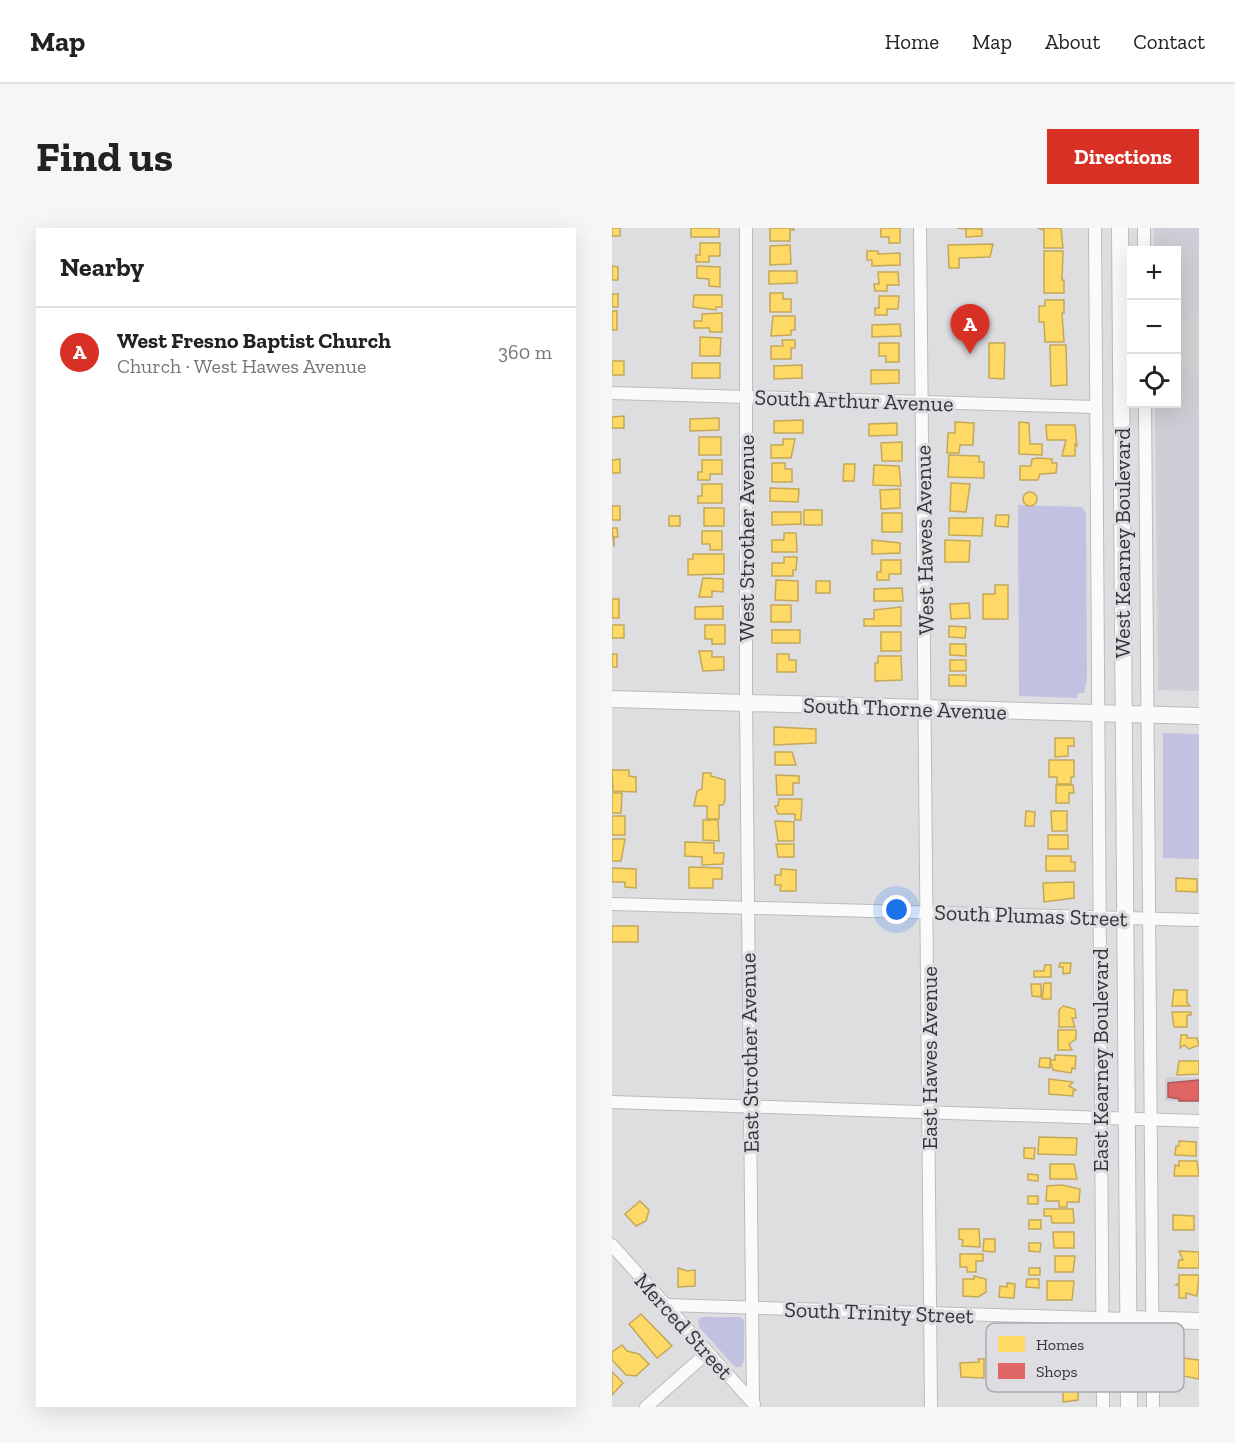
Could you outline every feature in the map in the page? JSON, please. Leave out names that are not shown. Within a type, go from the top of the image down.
[{"type":"main road","name":"West Kearney Boulevard","points":[[1120,228],[1124,715]]},
{"type":"main road","name":"South Thorne Avenue","points":[[612,699],[1199,716]]},
{"type":"main road","name":"East Kearney Boulevard","points":[[1124,715],[1129,1323]]},
{"type":"main road","name":"South Trinity Street","points":[[1129,1319],[1199,1321]]},
{"type":"main road","name":"East Kearney Boulevard","points":[[1130,1392],[1130,1407]]},
{"type":"street","name":"West Strother Avenue","points":[[746,228],[746,703]]},
{"type":"street","name":"West Hawes Avenue","points":[[920,228],[926,709]]},
{"type":"street","name":"West Kearney Boulevard","points":[[1095,228],[1097,714]]},
{"type":"street","points":[[1144,228],[1144,246]]},
{"type":"street","name":"South Arthur Avenue","points":[[612,393],[1095,407]]},
{"type":"street","name":"West Kearney Boulevard","points":[[1145,408],[1148,715]]},
{"type":"street","name":"East Strother Avenue","points":[[746,703],[755,1405]]},
{"type":"street","name":"East Hawes Avenue","points":[[926,709],[932,1407]]},
{"type":"street","name":"East Kearney Boulevard","points":[[1097,714],[1102,1323]]},
{"type":"street","points":[[1148,715],[1153,1323]]},
{"type":"street","name":"South Plumas Street","points":[[612,904],[1199,920]]},
{"type":"street","points":[[612,1102],[1199,1121]]},
{"type":"street","name":"Merced Street","points":[[612,1245],[755,1405]]},
{"type":"street","name":"South Trinity Street","points":[[666,1305],[1129,1319]]},
{"type":"street","points":[[646,1407],[707,1353]]},
{"type":"street","name":"East Kearney Boulevard","points":[[1103,1392],[1103,1407]]},
{"type":"street","points":[[1154,1392],[1154,1407]]},
{"type":"shaded area","points":[[1154,228],[1199,228],[1199,691],[1158,690],[1155,408],[1181,408],[1181,246],[1154,246]]},
{"type":"shaded area","points":[[1018,505],[1082,507],[1086,513],[1087,677],[1084,693],[1078,693],[1077,698],[1019,696]]},
{"type":"shaded area","points":[[1163,733],[1199,734],[1199,859],[1163,858]]},
{"type":"shaded area","points":[[1165,1077],[1199,1078],[1199,1101],[1165,1101]]},
{"type":"shaded area","points":[[703,1317],[740,1317],[744,1320],[744,1361],[741,1367],[735,1367],[699,1327],[698,1320]]},
{"type":"building: Homes","points":[[612,228],[620,228],[620,236],[612,236]]},
{"type":"building: Homes","points":[[691,228],[719,228],[719,237],[691,237]]},
{"type":"building: Homes","points":[[770,228],[794,228],[794,230],[790,230],[790,241],[770,241]]},
{"type":"building: Homes","points":[[881,228],[900,228],[900,243],[889,243],[889,237],[881,237]]},
{"type":"building: Homes","points":[[957,228],[982,229],[982,236],[966,237],[966,229]]},
{"type":"building: Homes","points":[[1038,228],[1061,228],[1063,248],[1044,248],[1044,230]]},
{"type":"building: Homes","points":[[700,243],[720,243],[720,256],[709,256],[709,262],[696,262],[696,255],[700,255]]},
{"type":"building: Homes","points":[[993,244],[990,257],[959,258],[959,268],[949,268],[948,245]]},
{"type":"building: Homes","points":[[790,245],[791,264],[770,265],[770,246]]},
{"type":"building: Homes","points":[[867,251],[878,251],[878,254],[900,253],[900,265],[872,266],[872,260],[867,260]]},
{"type":"building: Homes","points":[[1044,251],[1063,251],[1064,293],[1044,293]]},
{"type":"building: Homes","points":[[612,266],[618,267],[618,280],[612,280]]},
{"type":"building: Homes","points":[[697,266],[720,267],[720,287],[709,286],[709,279],[697,278]]},
{"type":"building: Homes","points":[[769,271],[797,271],[797,283],[769,284]]},
{"type":"building: Homes","points":[[878,272],[898,272],[899,285],[887,285],[887,291],[875,291],[874,284],[879,284]]},
{"type":"building: Homes","points":[[770,293],[783,293],[783,299],[791,299],[791,312],[770,312]]},
{"type":"building: Homes","points":[[612,294],[618,294],[618,307],[612,307]]},
{"type":"building: Homes","points":[[694,295],[722,295],[722,307],[716,307],[716,310],[693,307]]},
{"type":"building: Homes","points":[[879,296],[899,296],[898,309],[887,309],[887,315],[875,315],[875,308],[879,308]]},
{"type":"building: Homes","points":[[1045,300],[1064,300],[1064,313],[1062,313],[1064,342],[1045,342],[1044,322],[1039,322],[1039,306],[1045,306]]},
{"type":"building: Homes","points":[[612,311],[617,311],[617,330],[612,330]]},
{"type":"building: Homes","points":[[722,313],[722,332],[710,332],[709,328],[694,328],[694,321],[702,321],[702,314]]},
{"type":"building: Homes","points":[[773,316],[795,316],[795,330],[791,330],[791,335],[771,336]]},
{"type":"building: Homes","points":[[900,324],[901,336],[872,337],[872,325]]},
{"type":"building: Homes","points":[[700,337],[721,338],[720,356],[700,356]]},
{"type":"building: Homes","points":[[782,340],[795,340],[795,348],[791,348],[791,359],[771,359],[771,346],[783,346]]},
{"type":"building: Homes","points":[[879,343],[899,343],[899,362],[886,362],[886,356],[879,356]]},
{"type":"building: Homes","points":[[989,343],[1005,343],[1004,379],[989,378]]},
{"type":"building: Homes","points":[[1050,345],[1066,345],[1067,385],[1051,386]]},
{"type":"building: Homes","points":[[612,361],[624,361],[624,375],[612,375]]},
{"type":"building: Homes","points":[[692,363],[720,363],[720,378],[692,378]]},
{"type":"building: Homes","points":[[802,365],[802,378],[774,379],[774,366]]},
{"type":"building: Homes","points":[[871,370],[899,370],[899,383],[871,384]]},
{"type":"building: Homes","points":[[624,416],[624,428],[612,428],[612,417]]},
{"type":"building: Homes","points":[[719,418],[719,430],[690,431],[690,419]]},
{"type":"building: Homes","points":[[803,420],[803,433],[774,433],[774,421]]},
{"type":"building: Homes","points":[[955,422],[974,423],[973,445],[960,445],[959,453],[947,453],[948,433],[955,433]]},
{"type":"building: Homes","points":[[1019,422],[1029,423],[1030,444],[1042,444],[1042,455],[1019,454]]},
{"type":"building: Homes","points":[[897,423],[897,435],[869,436],[869,424]]},
{"type":"building: Homes","points":[[1046,425],[1075,425],[1077,446],[1075,444],[1075,456],[1062,456],[1066,440],[1047,440]]},
{"type":"building: Homes","points":[[699,437],[721,437],[721,455],[699,455]]},
{"type":"building: Homes","points":[[783,439],[795,439],[791,458],[771,458],[771,445],[783,445]]},
{"type":"building: Homes","points":[[902,442],[902,461],[882,461],[881,443]]},
{"type":"building: Homes","points":[[949,455],[979,456],[979,462],[984,462],[984,478],[948,477]]},
{"type":"building: Homes","points":[[620,459],[620,473],[612,473],[612,460]]},
{"type":"building: Homes","points":[[1032,459],[1052,459],[1052,463],[1057,463],[1056,473],[1040,474],[1038,480],[1020,480],[1020,466],[1031,466]]},
{"type":"building: Homes","points":[[702,460],[722,460],[722,474],[710,474],[710,480],[698,480],[698,472],[702,472]]},
{"type":"building: Homes","points":[[772,463],[785,463],[785,469],[792,469],[792,482],[772,482]]},
{"type":"building: Homes","points":[[844,464],[855,464],[854,481],[843,481]]},
{"type":"building: Homes","points":[[874,465],[899,466],[901,486],[873,485]]},
{"type":"building: Homes","points":[[951,483],[970,484],[966,512],[950,511]]},
{"type":"building: Homes","points":[[702,484],[722,484],[722,503],[698,503],[698,496],[702,496]]},
{"type":"building: Homes","points":[[770,488],[799,489],[798,502],[770,501]]},
{"type":"building: Homes","points":[[900,489],[900,508],[881,509],[880,490]]},
{"type":"building: Homes","points":[[1027,492],[1033,492],[1037,499],[1033,506],[1027,506],[1023,502],[1023,496]]},
{"type":"building: Homes","points":[[612,506],[620,506],[620,520],[612,520]]},
{"type":"building: Homes","points":[[704,508],[724,508],[724,526],[704,526]]},
{"type":"building: Homes","points":[[804,510],[822,510],[822,525],[804,525]]},
{"type":"building: Homes","points":[[772,512],[801,512],[801,524],[772,525]]},
{"type":"building: Homes","points":[[882,513],[902,513],[902,532],[882,532]]},
{"type":"building: Homes","points":[[996,515],[1009,515],[1008,527],[995,526]]},
{"type":"building: Homes","points":[[669,516],[680,516],[680,526],[669,526]]},
{"type":"building: Homes","points":[[949,518],[983,518],[982,536],[949,535]]},
{"type":"building: Homes","points":[[612,528],[617,528],[618,537],[614,537],[614,547]]},
{"type":"building: Homes","points":[[702,531],[722,531],[722,550],[710,550],[710,544],[702,544]]},
{"type":"building: Homes","points":[[784,533],[796,533],[797,552],[772,552],[772,540],[784,540]]},
{"type":"building: Homes","points":[[872,540],[900,543],[900,553],[872,554]]},
{"type":"building: Homes","points":[[945,540],[970,541],[969,562],[945,562]]},
{"type":"building: Homes","points":[[693,554],[724,554],[724,574],[688,575],[688,559],[693,559]]},
{"type":"building: Homes","points":[[784,557],[797,557],[793,576],[772,576],[772,563],[784,563]]},
{"type":"building: Homes","points":[[881,560],[901,560],[901,574],[889,574],[889,580],[877,580],[877,572],[881,572]]},
{"type":"building: Homes","points":[[703,578],[723,579],[723,592],[712,591],[712,597],[699,597]]},
{"type":"building: Homes","points":[[776,580],[798,581],[798,601],[775,600]]},
{"type":"building: Homes","points":[[816,581],[830,581],[830,593],[816,593]]},
{"type":"building: Homes","points":[[995,585],[1008,585],[1008,619],[983,619],[983,594],[995,594]]},
{"type":"building: Homes","points":[[902,588],[903,601],[874,601],[874,589]]},
{"type":"building: Homes","points":[[612,599],[619,599],[619,618],[612,618]]},
{"type":"building: Homes","points":[[969,603],[970,618],[951,619],[950,604]]},
{"type":"building: Homes","points":[[771,605],[791,605],[791,622],[771,622]]},
{"type":"building: Homes","points":[[723,606],[723,619],[695,619],[695,607]]},
{"type":"building: Homes","points":[[901,607],[901,626],[864,626],[864,619],[874,619],[874,610]]},
{"type":"building: Homes","points":[[612,625],[624,625],[624,638],[612,638]]},
{"type":"building: Homes","points":[[705,625],[725,625],[725,644],[712,644],[712,639],[705,639]]},
{"type":"building: Homes","points":[[949,626],[966,627],[965,638],[949,637]]},
{"type":"building: Homes","points":[[772,630],[800,630],[800,643],[772,643]]},
{"type":"building: Homes","points":[[881,632],[901,632],[901,651],[881,651]]},
{"type":"building: Homes","points":[[950,644],[966,644],[966,656],[950,655]]},
{"type":"building: Homes","points":[[699,651],[712,651],[712,657],[724,657],[724,670],[703,671]]},
{"type":"building: Homes","points":[[612,654],[617,654],[617,667],[612,667]]},
{"type":"building: Homes","points":[[777,654],[789,654],[789,660],[796,660],[796,672],[777,672]]},
{"type":"building: Homes","points":[[878,656],[901,656],[902,680],[875,681],[875,663],[878,663]]},
{"type":"building: Homes","points":[[950,660],[966,660],[966,671],[950,671]]},
{"type":"building: Homes","points":[[949,675],[966,675],[966,686],[949,686]]},
{"type":"building: Homes","points":[[774,727],[816,729],[816,743],[774,745]]},
{"type":"building: Homes","points":[[1055,738],[1074,738],[1074,746],[1068,746],[1068,756],[1055,757]]},
{"type":"building: Homes","points":[[775,752],[792,752],[796,765],[775,765]]},
{"type":"building: Homes","points":[[1049,760],[1074,760],[1074,777],[1071,777],[1071,784],[1057,784],[1057,777],[1049,777]]},
{"type":"building: Homes","points":[[612,770],[629,770],[629,776],[636,777],[636,792],[613,791]]},
{"type":"building: Homes","points":[[703,773],[711,773],[711,776],[725,780],[725,800],[723,805],[719,805],[719,819],[707,819],[707,806],[694,806],[697,791],[702,789]]},
{"type":"building: Homes","points":[[776,775],[799,776],[799,783],[793,783],[793,795],[777,795]]},
{"type":"building: Homes","points":[[1056,785],[1073,785],[1074,793],[1069,793],[1069,803],[1056,803]]},
{"type":"building: Homes","points":[[612,793],[622,793],[621,813],[612,813]]},
{"type":"building: Homes","points":[[779,799],[802,799],[801,820],[795,820],[795,814],[778,814],[775,806],[778,806]]},
{"type":"building: Homes","points":[[1026,811],[1035,812],[1034,826],[1025,826]]},
{"type":"building: Homes","points":[[1051,811],[1067,811],[1067,831],[1052,831]]},
{"type":"building: Homes","points":[[612,816],[625,816],[625,835],[612,835]]},
{"type":"building: Homes","points":[[703,820],[718,820],[719,841],[703,840]]},
{"type":"building: Homes","points":[[775,821],[794,822],[794,841],[778,841]]},
{"type":"building: Homes","points":[[1048,835],[1068,835],[1068,849],[1048,849]]},
{"type":"building: Homes","points":[[612,839],[625,839],[621,861],[612,861]]},
{"type":"building: Homes","points":[[685,842],[714,843],[714,853],[724,853],[723,864],[702,865],[702,857],[685,856]]},
{"type":"building: Homes","points":[[776,844],[794,844],[794,857],[778,857]]},
{"type":"building: Homes","points":[[1046,856],[1071,856],[1071,862],[1075,862],[1075,871],[1046,871]]},
{"type":"building: Homes","points":[[689,867],[722,868],[722,879],[713,879],[713,888],[689,888]]},
{"type":"building: Homes","points":[[612,868],[636,869],[636,888],[625,887],[625,882],[612,882]]},
{"type":"building: Homes","points":[[781,869],[796,870],[796,891],[780,891],[781,885],[775,885],[775,875],[781,875]]},
{"type":"building: Homes","points":[[1176,878],[1197,879],[1197,892],[1176,891]]},
{"type":"building: Homes","points":[[1074,882],[1074,898],[1044,902],[1043,883]]},
{"type":"building: Homes","points":[[612,926],[638,926],[638,942],[612,942]]},
{"type":"building: Homes","points":[[1060,963],[1071,963],[1070,973],[1063,974],[1063,967],[1059,967]]},
{"type":"building: Homes","points":[[1045,965],[1051,965],[1051,977],[1034,977],[1034,971],[1044,971]]},
{"type":"building: Homes","points":[[1044,983],[1051,983],[1051,999],[1042,999]]},
{"type":"building: Homes","points":[[1031,984],[1041,984],[1041,997],[1032,996]]},
{"type":"building: Homes","points":[[1174,990],[1187,990],[1187,1003],[1190,1006],[1172,1006]]},
{"type":"building: Homes","points":[[1063,1006],[1075,1009],[1076,1018],[1072,1018],[1075,1027],[1059,1027],[1059,1010]]},
{"type":"building: Homes","points":[[1172,1012],[1191,1012],[1191,1015],[1187,1015],[1187,1027],[1174,1027]]},
{"type":"building: Homes","points":[[1058,1030],[1076,1030],[1076,1039],[1069,1044],[1072,1050],[1058,1050]]},
{"type":"building: Homes","points":[[1181,1035],[1187,1035],[1187,1038],[1197,1038],[1199,1045],[1189,1049],[1184,1045],[1180,1048]]},
{"type":"building: Homes","points":[[1055,1055],[1076,1056],[1075,1069],[1072,1068],[1071,1073],[1053,1070],[1050,1060],[1055,1060]]},
{"type":"building: Homes","points":[[1040,1058],[1050,1058],[1050,1068],[1039,1067]]},
{"type":"building: Homes","points":[[1179,1061],[1199,1061],[1199,1074],[1177,1075]]},
{"type":"building: Homes","points":[[1049,1079],[1073,1082],[1069,1086],[1076,1090],[1073,1091],[1073,1096],[1049,1094]]},
{"type":"building: Homes","points":[[1039,1137],[1077,1138],[1076,1155],[1038,1154]]},
{"type":"building: Homes","points":[[1179,1141],[1196,1142],[1196,1156],[1175,1155]]},
{"type":"building: Homes","points":[[1024,1148],[1035,1148],[1034,1159],[1024,1158]]},
{"type":"building: Homes","points":[[1179,1161],[1197,1161],[1199,1176],[1174,1176],[1175,1165],[1179,1166]]},
{"type":"building: Homes","points":[[1050,1164],[1074,1164],[1077,1179],[1050,1179]]},
{"type":"building: Homes","points":[[1028,1174],[1038,1175],[1038,1181],[1028,1180]]},
{"type":"building: Homes","points":[[1062,1185],[1080,1189],[1079,1202],[1067,1202],[1067,1207],[1059,1207],[1059,1201],[1046,1201],[1047,1186]]},
{"type":"building: Homes","points":[[1028,1196],[1038,1196],[1038,1204],[1028,1204]]},
{"type":"building: Homes","points":[[640,1201],[649,1210],[646,1221],[636,1226],[625,1214]]},
{"type":"building: Homes","points":[[1044,1209],[1073,1209],[1074,1223],[1052,1223],[1051,1216],[1044,1216]]},
{"type":"building: Homes","points":[[1173,1215],[1194,1216],[1194,1230],[1173,1230]]},
{"type":"building: Homes","points":[[1029,1220],[1041,1220],[1041,1229],[1029,1229]]},
{"type":"building: Homes","points":[[959,1229],[979,1229],[980,1247],[962,1246],[963,1240],[959,1239]]},
{"type":"building: Homes","points":[[1053,1232],[1074,1232],[1074,1248],[1054,1248]]},
{"type":"building: Homes","points":[[984,1239],[995,1239],[995,1252],[983,1251]]},
{"type":"building: Homes","points":[[1029,1243],[1041,1243],[1040,1252],[1029,1251]]},
{"type":"building: Homes","points":[[1179,1251],[1199,1252],[1199,1268],[1178,1268],[1179,1260],[1183,1260]]},
{"type":"building: Homes","points":[[960,1254],[983,1254],[983,1261],[976,1261],[976,1272],[967,1272],[967,1267],[960,1267]]},
{"type":"building: Homes","points":[[1055,1256],[1075,1256],[1073,1272],[1055,1272]]},
{"type":"building: Homes","points":[[678,1268],[687,1271],[695,1270],[695,1286],[678,1287]]},
{"type":"building: Homes","points":[[1029,1268],[1040,1268],[1040,1275],[1029,1275]]},
{"type":"building: Homes","points":[[1179,1275],[1199,1275],[1197,1296],[1186,1293],[1186,1298],[1179,1298],[1179,1285],[1176,1285],[1179,1283]]},
{"type":"building: Homes","points":[[974,1276],[986,1279],[986,1292],[978,1297],[963,1296],[963,1279],[974,1279]]},
{"type":"building: Homes","points":[[1027,1279],[1039,1279],[1039,1288],[1026,1287]]},
{"type":"building: Homes","points":[[1047,1281],[1074,1281],[1072,1300],[1047,1300]]},
{"type":"building: Homes","points":[[1007,1283],[1015,1284],[1014,1298],[999,1297],[1000,1286],[1007,1287]]},
{"type":"building: Homes","points":[[641,1314],[672,1346],[657,1358],[629,1324]]},
{"type":"building: Homes","points":[[622,1345],[627,1351],[639,1354],[649,1364],[636,1376],[626,1375],[612,1360],[612,1352]]},
{"type":"building: Homes","points":[[1184,1358],[1199,1360],[1199,1379],[1184,1376]]},
{"type":"building: Homes","points":[[978,1359],[984,1359],[984,1378],[961,1377],[960,1363],[979,1362]]},
{"type":"building: Homes","points":[[612,1372],[623,1383],[612,1395]]},
{"type":"building: Homes","points":[[1063,1392],[1078,1392],[1078,1400],[1063,1402]]},
{"type":"building: Shops","points":[[1199,1080],[1199,1101],[1179,1101],[1180,1099],[1168,1097],[1168,1083]]},
{"type":"taxiway","points":[[1199,324],[1187,343],[1190,353],[1199,364]]},
{"type":"place","name":"West Fresno Baptist Church","points":[[970,354]]}]
